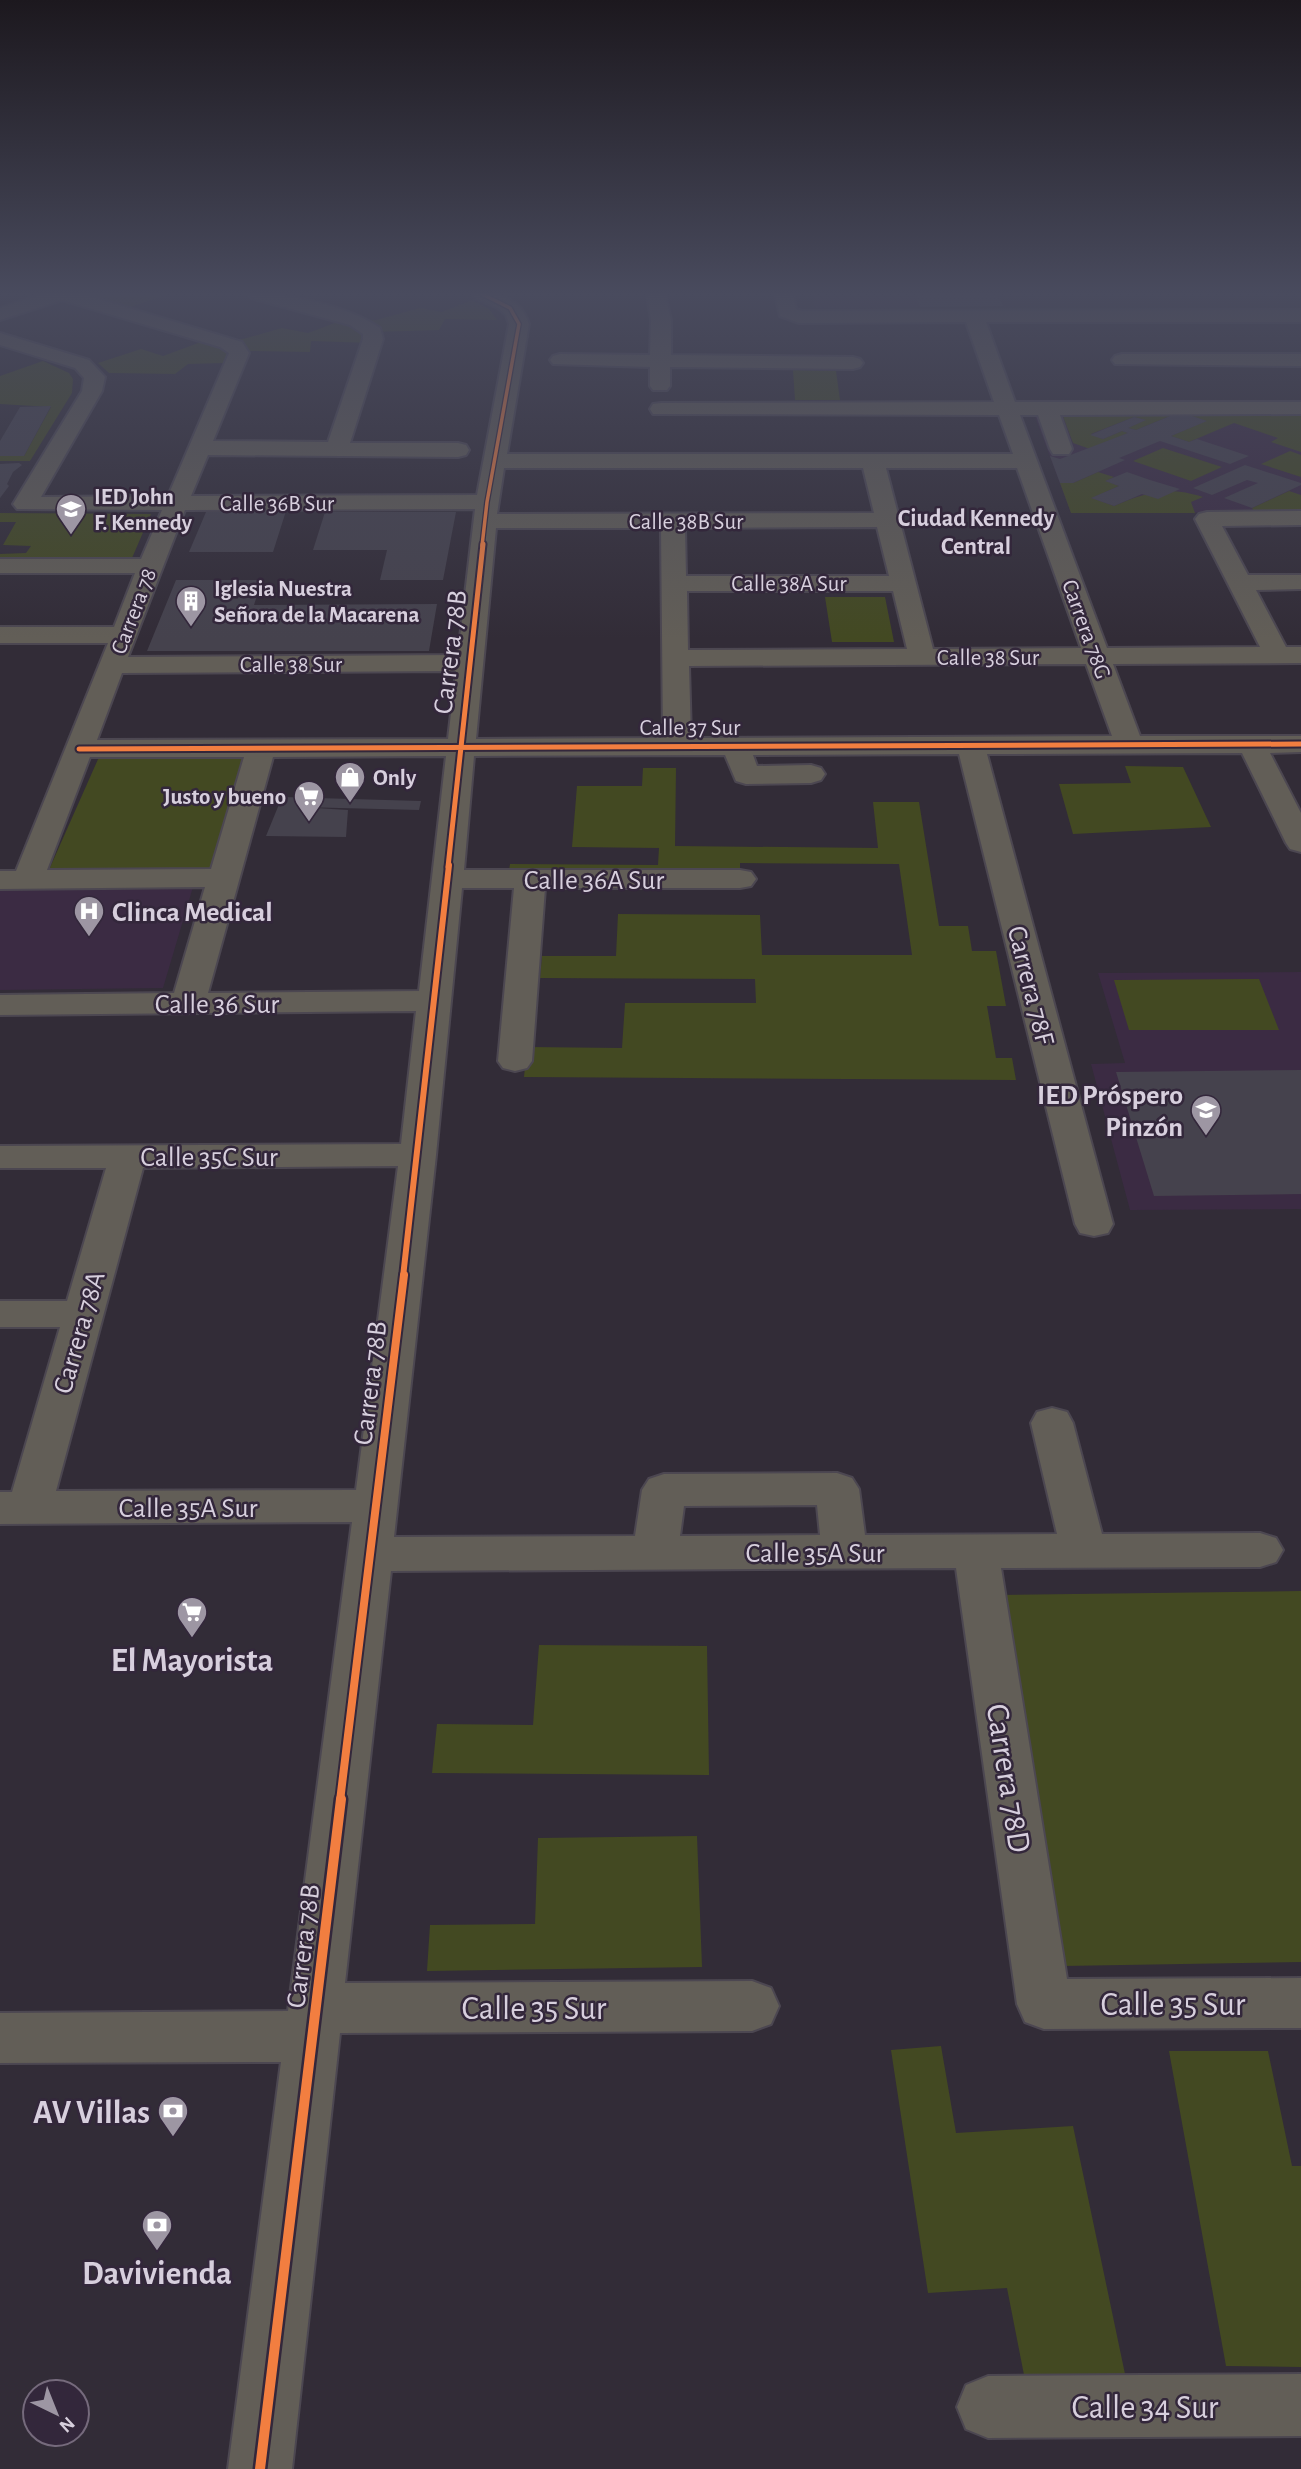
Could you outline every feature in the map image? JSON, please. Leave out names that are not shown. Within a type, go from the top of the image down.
[{"type":"street","name":"Calle 36B Sur","points":[[81,409],[25,503],[486,512]]},
{"type":"street","name":"Carrera 78","points":[[14,880],[79,749],[150,566],[216,409]]},
{"type":"street","points":[[337,449],[350,409]]},
{"type":"street","name":"Carrera 78B","points":[[260,2469],[418,1155],[486,512],[504,409]]},
{"type":"street","points":[[663,461],[661,410],[817,409]]},
{"type":"street","name":"Carrera 78G","points":[[1007,409],[1129,745]]},
{"type":"street","points":[[1016,433],[1055,433]]},
{"type":"street","points":[[200,448],[458,450]]},
{"type":"street","points":[[495,461],[1026,461]]},
{"type":"street","points":[[873,461],[922,657]]},
{"type":"street","name":"Calle 38B Sur","points":[[486,512],[673,521],[888,520]]},
{"type":"street","points":[[1289,655],[1240,583],[1207,519],[1301,519]]},
{"type":"street","points":[[673,521],[677,747]]},
{"type":"street","points":[[0,566],[150,566]]},
{"type":"street","points":[[1240,583],[1301,582]]},
{"type":"street","name":"Calle 38A Sur","points":[[674,583],[904,584]]},
{"type":"street","points":[[0,635],[123,635]]},
{"type":"street","name":"Calle 38 Sur","points":[[675,658],[1289,655]]},
{"type":"street","name":"Calle 38 Sur","points":[[111,666],[470,663]]},
{"type":"street","points":[[1252,744],[1301,843]]},
{"type":"street","name":"Calle 37 Sur","points":[[79,749],[1301,744]]},
{"type":"street","points":[[736,746],[746,775],[811,774]]},
{"type":"street","name":"Carrera 78F","points":[[971,746],[1094,1224]]},
{"type":"street","points":[[188,1003],[261,748]]},
{"type":"street","points":[[14,880],[224,878]]},
{"type":"street","points":[[515,1061],[530,878]]},
{"type":"street","name":"Calle 36A Sur","points":[[447,879],[740,878]]},
{"type":"street","name":"Calle 36 Sur","points":[[0,1004],[435,1001]]},
{"type":"street","name":"Calle 35C Sur","points":[[0,1157],[418,1155]]},
{"type":"street","name":"Carrera 78A","points":[[15,1508],[83,1314],[128,1156]]},
{"type":"street","points":[[0,1314],[83,1314]]},
{"type":"street","points":[[1052,1423],[1084,1551]]},
{"type":"street","points":[[655,1553],[664,1490],[837,1489],[845,1552]]},
{"type":"street","name":"Calle 35A Sur","points":[[15,1508],[376,1506]]},
{"type":"street","name":"Calle 35A Sur","points":[[370,1554],[1260,1550]]},
{"type":"street","name":"Carrera 78D","points":[[976,1552],[1044,2004]]},
{"type":"street","name":"Calle 35 Sur","points":[[1044,2004],[1301,2003]]},
{"type":"street","name":"Calle 35 Sur","points":[[0,2038],[314,2022],[752,2006]]},
{"type":"street","name":"Calle 34 Sur","points":[[988,2407],[1301,2405]]},
{"type":"shaded area","points":[[1033,411],[1301,411],[1301,512],[1071,513]]},
{"type":"shaded area","name":"Clinca Medical","points":[[193,887],[163,988],[0,990],[0,889]]},
{"type":"shaded area","name":"IED Próspero Pinzón","points":[[1301,972],[1301,1209],[1130,1210],[1091,1064],[1125,1063],[1098,973]]},
{"type":"green space","points":[[50,409],[62,409],[30,461],[0,461],[0,456],[24,456]]},
{"type":"green space","points":[[1061,411],[1301,411],[1301,452],[1271,442],[1278,438],[1234,423],[1189,442],[1171,436],[1206,421],[1180,412],[1136,430],[1128,428],[1145,420],[1134,417],[1091,434],[1103,439],[1122,431],[1128,433],[1090,449],[1073,443]]},
{"type":"green space","points":[[1163,448],[1222,467],[1191,481],[1133,461]]},
{"type":"green space","points":[[1290,451],[1301,455],[1301,477],[1261,464]]},
{"type":"green space","points":[[1098,472],[1114,477],[1106,481],[1119,486],[1092,498],[1114,506],[1158,492],[1179,492],[1203,497],[1191,502],[1195,513],[1071,513],[1060,483],[1073,483]]},
{"type":"green space","points":[[1289,491],[1301,495],[1301,512],[1255,512],[1252,508]]},
{"type":"green space","name":"IED John F. Kennedy","points":[[0,513],[151,514],[132,558],[0,558],[0,554],[26,553],[31,546],[3,545],[16,522],[0,522]]},
{"type":"green space","points":[[825,597],[885,597],[894,642],[832,642]]},
{"type":"green space","points":[[99,757],[248,758],[210,873],[48,872]]},
{"type":"green space","points":[[1125,766],[1183,767],[1211,827],[1073,834],[1059,784],[1131,783]]},
{"type":"green space","points":[[643,768],[676,768],[675,846],[878,848],[873,802],[919,802],[939,926],[968,926],[972,951],[996,951],[1006,1006],[987,1006],[996,1058],[1012,1058],[1016,1080],[524,1077],[527,1047],[622,1048],[625,1003],[756,1003],[755,979],[540,978],[542,956],[616,956],[618,914],[760,915],[762,955],[912,955],[899,864],[740,863],[740,879],[508,877],[510,864],[658,865],[659,848],[572,847],[577,786],[642,786]]},
{"type":"green space","points":[[1259,979],[1279,1030],[1129,1030],[1114,980]]},
{"type":"green space","points":[[1301,1591],[1301,1962],[1063,1966],[999,1595]]},
{"type":"green space","points":[[539,1645],[707,1646],[709,1775],[432,1773],[437,1724],[533,1725]]},
{"type":"green space","points":[[697,1836],[702,1967],[427,1971],[430,1925],[535,1924],[538,1838]]},
{"type":"green space","points":[[941,2046],[956,2133],[1073,2126],[1125,2374],[1025,2380],[1007,2288],[928,2293],[891,2050]]},
{"type":"green space","points":[[1169,2051],[1268,2051],[1292,2166],[1301,2166],[1301,2367],[1226,2366]]},
{"type":"building","points":[[19,409],[49,409],[24,456],[0,456],[0,441]]},
{"type":"building","points":[[1180,412],[1207,421],[1171,436],[1189,442],[1197,439],[1249,456],[1230,464],[1160,441],[1119,458],[1125,460],[1073,483],[1060,483],[1050,456],[1060,459],[1128,433],[1122,431],[1103,439],[1090,435],[1134,417],[1146,420],[1128,428],[1136,430]]},
{"type":"building","points":[[0,464],[22,465],[13,472],[7,484],[9,486],[0,498]]},
{"type":"building","points":[[1245,465],[1301,485],[1252,508],[1224,498],[1258,483],[1247,480],[1212,495],[1193,488]]},
{"type":"building","points":[[1127,472],[1180,489],[1158,499],[1142,494],[1114,506],[1091,498],[1119,486],[1105,481]]},
{"type":"building","points":[[286,511],[273,552],[189,552],[206,512]]},
{"type":"building","points":[[325,512],[456,512],[443,580],[380,580],[387,550],[313,550]]},
{"type":"building","points":[[176,580],[262,580],[254,605],[437,604],[429,651],[147,651]]},
{"type":"building","name":"Justo y bueno","points":[[282,797],[421,801],[419,810],[300,807],[348,810],[346,837],[266,836]]},
{"type":"building","points":[[1301,1070],[1301,1194],[1154,1196],[1116,1072]]},
{"type":"cycle path","points":[[260,2469],[418,1155],[487,502],[504,409]]},
{"type":"cycle path","points":[[79,749],[1301,744]]},
{"type":"place","name":"IED John F. Kennedy","points":[[71,536]]},
{"type":"place","name":"Iglesia Nuestra Señora de la Macarena","points":[[191,628]]},
{"type":"place","name":"Only","points":[[350,804]]},
{"type":"place","name":"Justo y bueno","points":[[309,823]]},
{"type":"place","name":"Clinca Medical","points":[[89,938]]},
{"type":"place","name":"IED Próspero Pinzón","points":[[1206,1137]]},
{"type":"place","name":"El Mayorista","points":[[192,1639]]},
{"type":"place","name":"AV Villas","points":[[173,2138]]},
{"type":"place","name":"Davivienda","points":[[157,2252]]},
{"type":"district","name":"Ciudad Kennedy Central","points":[[976,532]]}]
